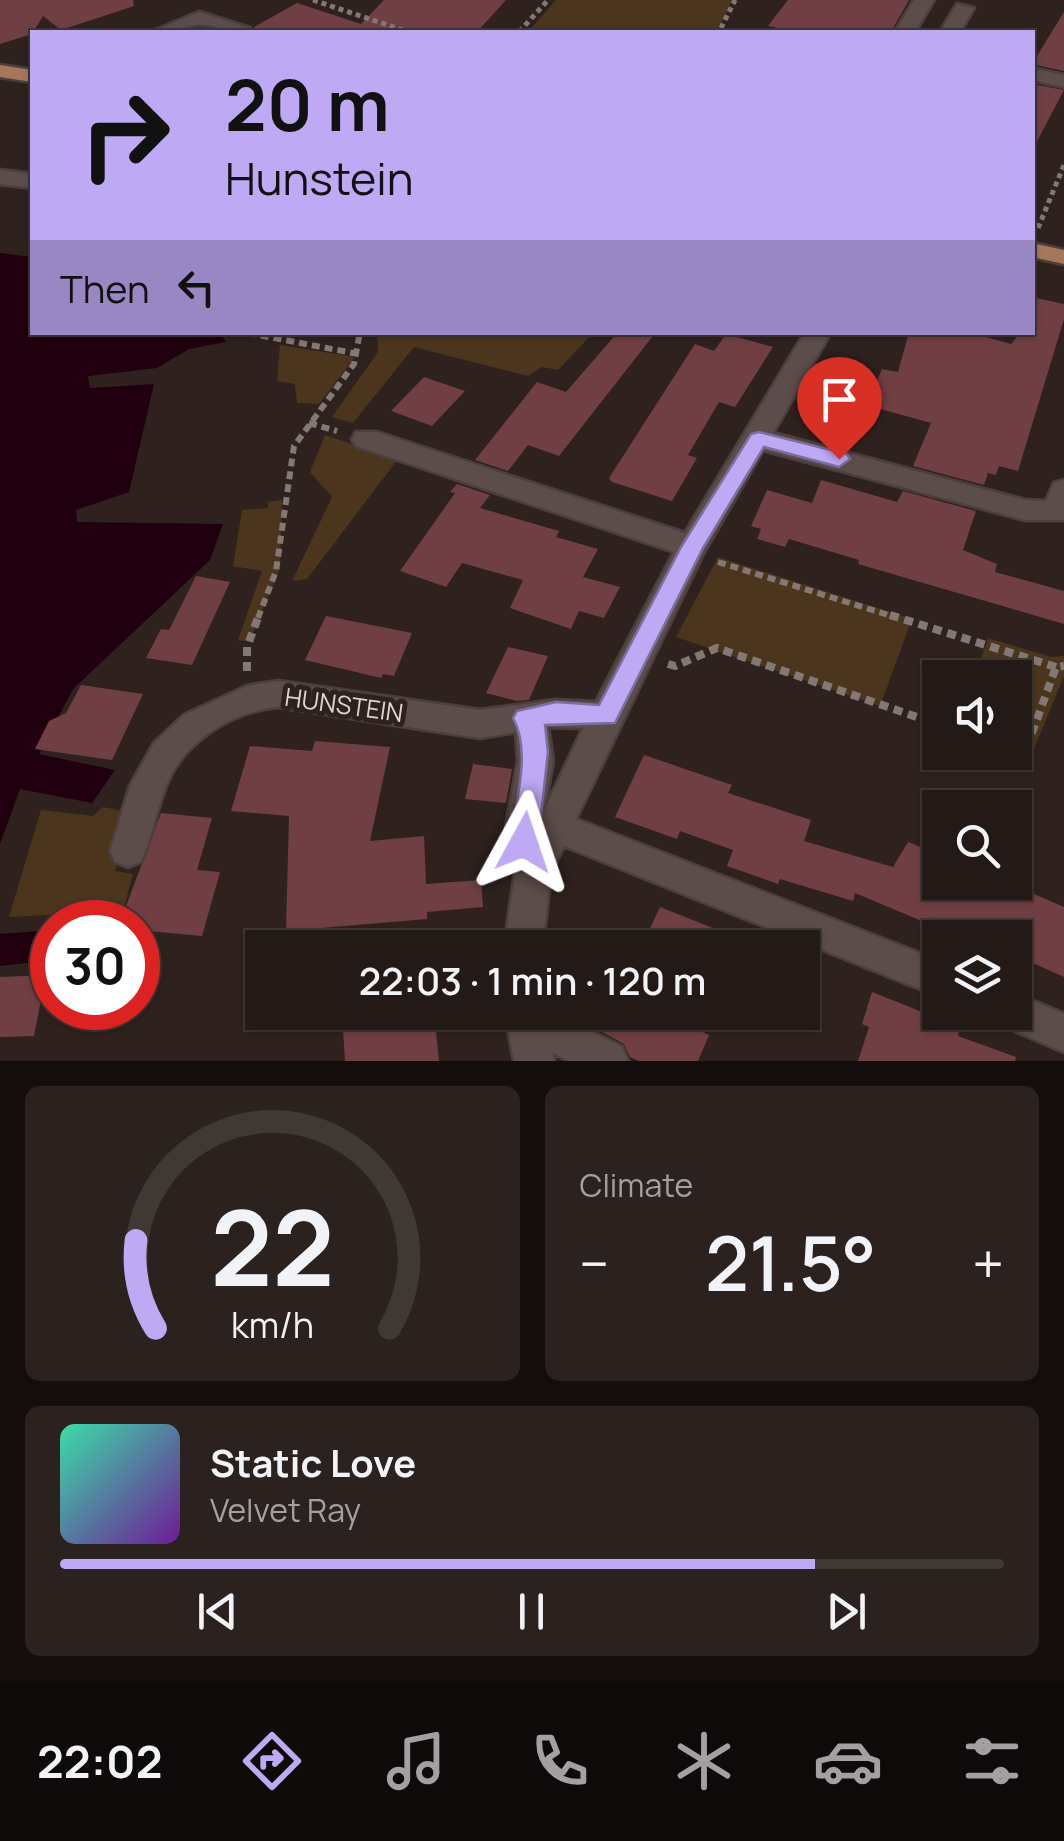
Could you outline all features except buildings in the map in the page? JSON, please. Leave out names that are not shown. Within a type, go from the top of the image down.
[{"type":"main road","points":[[0,71],[30,76]]},
{"type":"main road","points":[[1035,242],[1064,257]]},
{"type":"street","points":[[906,30],[924,0]]},
{"type":"street","points":[[167,30],[224,5]]},
{"type":"street","points":[[951,30],[964,8]]},
{"type":"street","points":[[198,18],[237,30]]},
{"type":"street","points":[[1035,75],[1064,80]]},
{"type":"street","points":[[0,177],[30,181]]},
{"type":"street","points":[[525,930],[533,872],[606,716],[690,550],[759,439],[816,335]]},
{"type":"street","points":[[366,438],[690,550]]},
{"type":"street","points":[[759,439],[1025,510],[1062,506]]},
{"type":"street","name":"HUNSTEIN","points":[[128,851],[160,756],[197,724],[256,696],[305,697],[480,724],[556,712],[606,716]]},
{"type":"street","points":[[526,718],[532,725],[535,752],[524,842],[533,872]]},
{"type":"street","points":[[556,828],[922,972]]},
{"type":"street","points":[[1032,1019],[1064,1033]]},
{"type":"street","points":[[529,1030],[534,1061]]},
{"type":"street","points":[[553,1030],[608,1061]]},
{"type":"path","points":[[312,0],[402,30]]},
{"type":"path","points":[[521,30],[548,0]]},
{"type":"path","points":[[719,30],[735,0]]},
{"type":"path","points":[[1035,238],[1064,165]]},
{"type":"path","points":[[258,335],[358,354]]},
{"type":"path","points":[[256,696],[244,660],[276,571],[294,446],[358,354],[360,335]]},
{"type":"path","points":[[690,550],[1060,666],[1032,735]]},
{"type":"path","points":[[637,655],[675,666],[718,648],[922,719]]},
{"type":"shaded area","points":[[556,0],[732,0],[719,28],[530,30]]},
{"type":"shaded area","points":[[0,253],[30,257],[30,335],[221,335],[226,342],[189,349],[157,368],[88,376],[90,388],[154,384],[129,492],[76,510],[77,522],[223,524],[210,560],[73,689],[39,754],[115,770],[92,803],[20,789],[0,844]]},
{"type":"shaded area","points":[[377,335],[591,335],[558,370],[542,367],[528,376],[414,347],[353,423],[332,417],[378,352]]},
{"type":"shaded area","points":[[280,345],[355,357],[319,404],[297,403],[295,384],[277,381]]},
{"type":"shaded area","points":[[325,435],[398,459],[307,579],[292,581],[332,497],[310,472]]},
{"type":"shaded area","points":[[282,500],[280,568],[249,642],[238,640],[262,571],[233,566],[242,510],[268,508],[268,502]]},
{"type":"shaded area","points":[[718,557],[912,619],[880,706],[676,637]]},
{"type":"shaded area","points":[[988,638],[1051,657],[1064,656],[1064,676],[1032,754],[1032,660],[981,660]]},
{"type":"shaded area","points":[[103,807],[132,813],[115,871],[133,874],[126,900],[30,900],[30,916],[9,917],[41,810],[93,816]]},
{"type":"shaded area","points":[[30,932],[30,963],[0,966],[0,934]]},
{"type":"route","points":[[524,842],[535,752],[532,725],[526,718],[556,712],[606,716],[692,547],[759,439],[839,459]]}]
